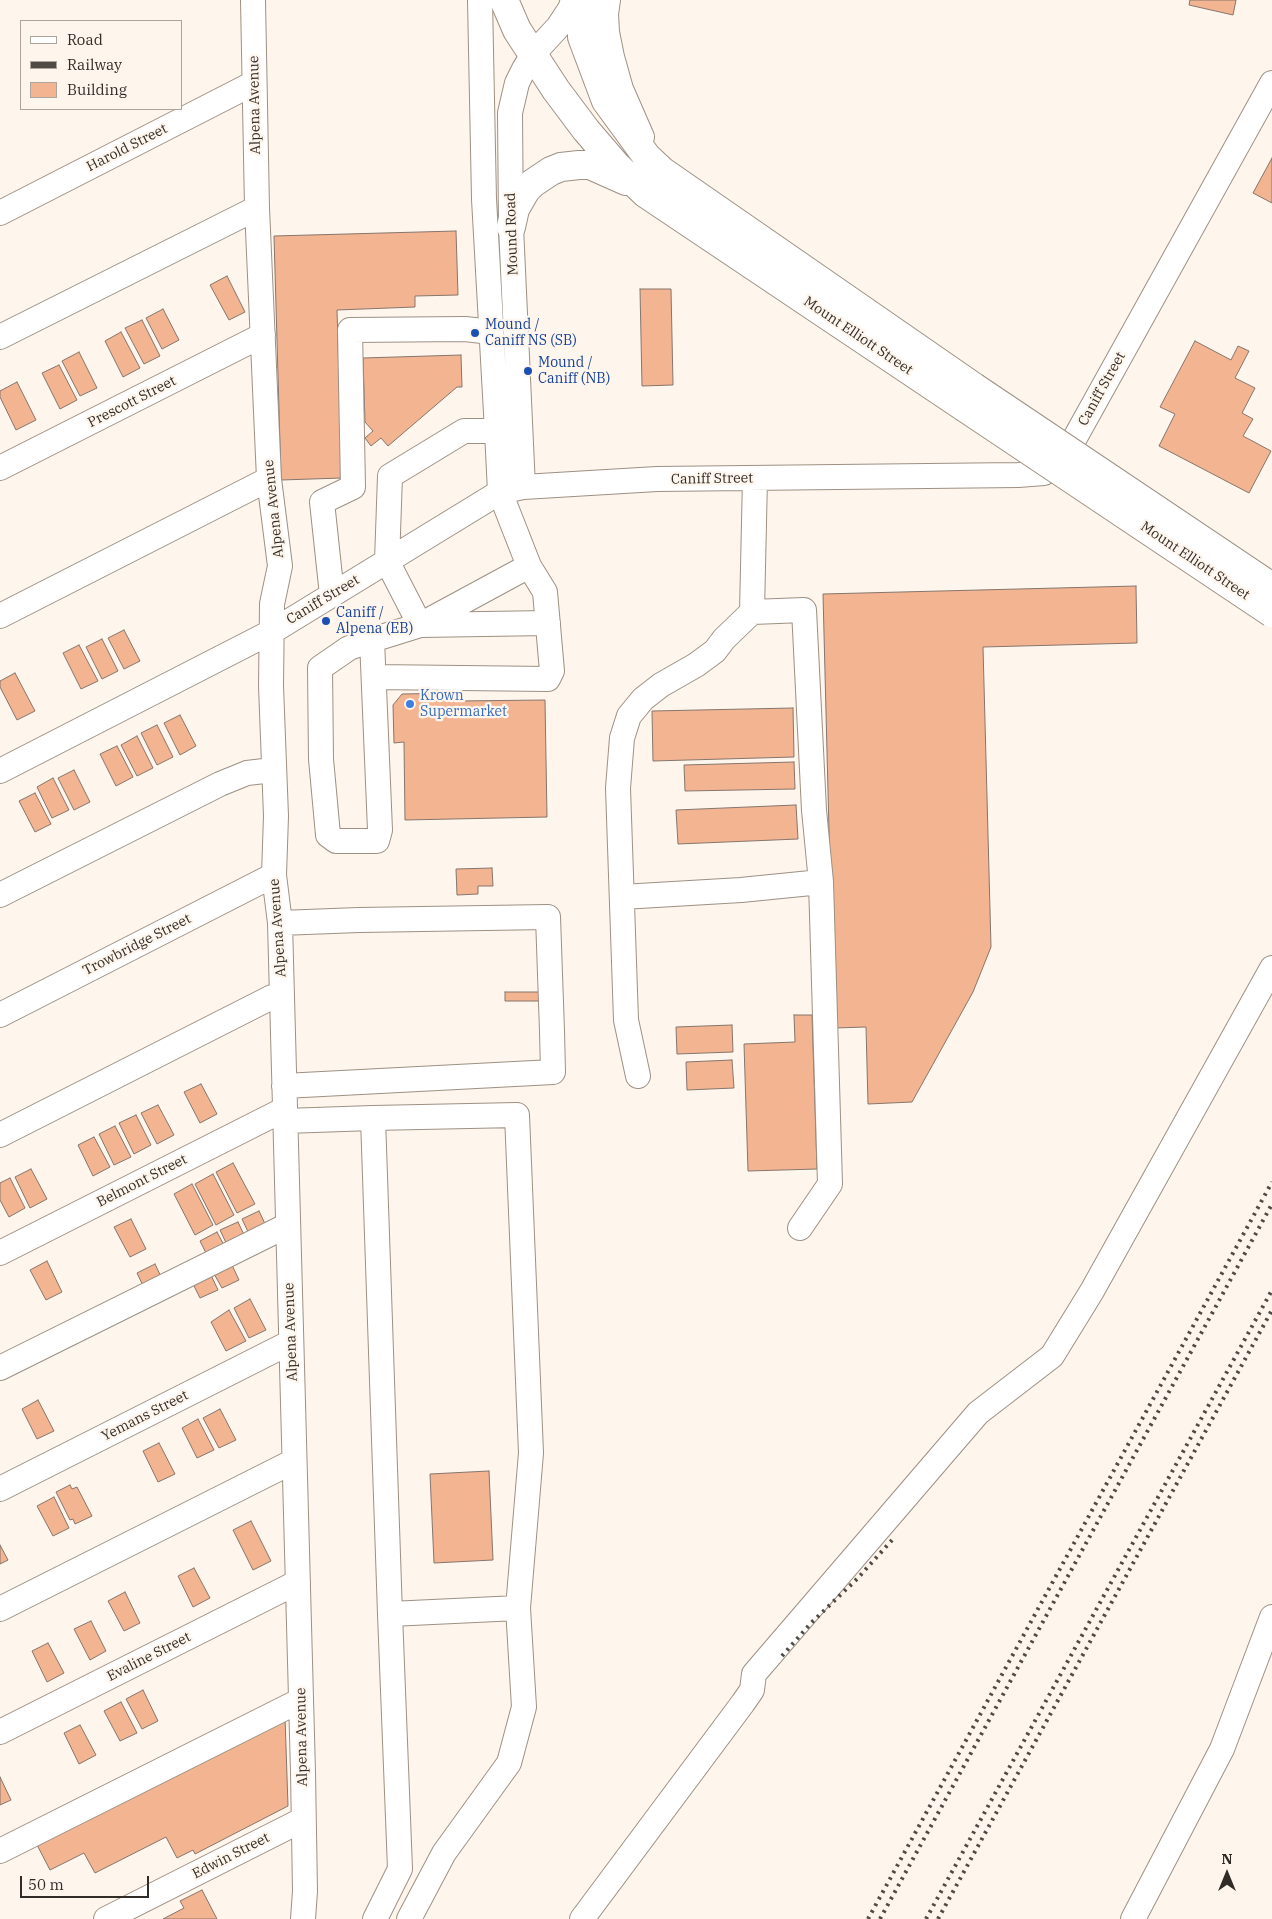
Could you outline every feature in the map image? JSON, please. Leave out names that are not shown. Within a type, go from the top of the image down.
[{"type":"main road","name":"Mount Elliott Street","points":[[504,0],[517,30],[534,53],[556,90],[586,130],[616,165],[645,193],[1272,587]]},
{"type":"main road","name":"Mount Elliott Street","points":[[582,0],[582,37],[606,101],[647,157],[662,171],[969,397],[1272,613]]},
{"type":"main road","points":[[511,227],[515,209],[526,190],[541,176],[561,167],[578,164],[590,165],[622,178],[645,193]]},
{"type":"street","name":"Alpena Avenue","points":[[253,0],[257,208],[269,479],[280,566],[272,604],[271,686],[276,816],[274,875],[280,923],[298,1582],[305,1891],[302,1919]]},
{"type":"street","name":"Mound Road","points":[[374,677],[548,679],[552,671],[545,592],[529,566],[500,492],[484,200],[480,0]]},
{"type":"street","name":"Mound Road","points":[[523,487],[511,227],[510,113],[517,83],[534,53],[558,27],[570,9],[573,0]]},
{"type":"street","points":[[608,0],[606,14],[607,32],[621,89],[644,142],[662,171]]},
{"type":"street","name":"Harold Street","points":[[0,213],[254,83]]},
{"type":"street","name":"Caniff Street","points":[[0,771],[273,631],[500,492],[523,487],[657,479],[1018,475],[1044,473],[1067,451],[1272,83]]},
{"type":"street","points":[[0,337],[257,208]]},
{"type":"street","points":[[332,595],[322,502],[353,487],[350,330],[465,329],[491,332]]},
{"type":"street","name":"Prescott Street","points":[[0,468],[263,335]]},
{"type":"street","points":[[420,625],[387,561],[390,476],[464,431],[497,431]]},
{"type":"street","points":[[752,612],[755,478]]},
{"type":"street","points":[[0,616],[269,479]]},
{"type":"street","points":[[372,640],[380,830],[377,840],[336,841],[328,835],[321,759],[320,668],[349,648],[372,640],[420,625],[529,566]]},
{"type":"street","points":[[638,1076],[626,1020],[618,788],[622,738],[629,716],[643,699],[661,685],[696,665],[715,651],[724,639],[752,612],[804,610],[814,810],[821,882],[830,1184],[800,1228]]},
{"type":"street","points":[[420,625],[548,623]]},
{"type":"street","points":[[0,895],[220,784],[248,773],[273,770]]},
{"type":"street","name":"Trowbridge Street","points":[[0,1015],[274,875]]},
{"type":"street","points":[[622,897],[741,890],[821,882]]},
{"type":"street","points":[[280,923],[548,917],[552,1030],[553,1072],[284,1086]]},
{"type":"street","points":[[582,1919],[743,1703],[752,1690],[754,1674],[978,1413],[1052,1356],[1092,1291],[1272,968]]},
{"type":"street","points":[[0,1135],[272,997],[282,996]]},
{"type":"street","points":[[285,1115],[373,1118],[517,1115],[531,1453],[518,1608],[524,1706],[509,1763],[444,1853],[409,1919]]},
{"type":"street","name":"Belmont Street","points":[[0,1253],[285,1115]]},
{"type":"street","points":[[373,1118],[400,1869],[375,1919]]},
{"type":"street","points":[[0,1368],[288,1225]]},
{"type":"street","name":"Yemans Street","points":[[0,1489],[291,1342]]},
{"type":"street","points":[[0,1609],[294,1461]]},
{"type":"street","name":"Evaline Street","points":[[0,1732],[298,1582]]},
{"type":"street","points":[[390,1614],[518,1608]]},
{"type":"street","points":[[1133,1919],[1222,1749],[1272,1617]]},
{"type":"street","points":[[0,1851],[301,1700]]},
{"type":"street","name":"Edwin Street","points":[[106,1919],[302,1820]]},
{"type":"building","points":[[1190,0],[1236,0],[1233,15],[1189,5]]},
{"type":"building","points":[[1272,158],[1272,203],[1253,193]]},
{"type":"building","points":[[456,231],[458,295],[415,296],[415,307],[337,310],[342,478],[281,480],[274,236]]},
{"type":"building","points":[[227,276],[245,312],[229,320],[210,285]]},
{"type":"building","points":[[640,289],[671,289],[673,385],[642,386]]},
{"type":"building","points":[[163,309],[179,340],[162,349],[146,318]]},
{"type":"building","points":[[142,320],[160,356],[144,364],[125,328]]},
{"type":"building","points":[[121,332],[140,368],[123,377],[105,341]]},
{"type":"building","points":[[1195,341],[1231,360],[1238,346],[1249,351],[1235,378],[1255,388],[1242,413],[1253,419],[1243,436],[1271,451],[1249,493],[1159,446],[1175,414],[1160,407]]},
{"type":"building","points":[[79,352],[97,388],[80,396],[62,361]]},
{"type":"building","points":[[461,355],[462,387],[457,387],[388,446],[381,438],[371,446],[365,438],[373,431],[365,422],[363,358]]},
{"type":"building","points":[[59,365],[77,400],[60,409],[42,373]]},
{"type":"building","points":[[17,382],[36,420],[16,430],[0,397],[0,391]]},
{"type":"building","points":[[1136,586],[1137,643],[983,647],[991,947],[973,992],[912,1102],[868,1104],[866,1027],[834,1028],[823,594]]},
{"type":"building","points":[[124,630],[140,661],[124,669],[108,638]]},
{"type":"building","points":[[102,639],[118,671],[102,679],[86,647]]},
{"type":"building","points":[[79,645],[98,681],[81,689],[63,653]]},
{"type":"building","points":[[15,673],[35,711],[17,720],[0,687],[0,681]]},
{"type":"building","points":[[457,693],[457,701],[545,700],[547,817],[405,820],[404,742],[394,743],[393,705],[402,694]]},
{"type":"building","points":[[793,708],[794,757],[653,761],[652,711]]},
{"type":"building","points":[[180,715],[196,746],[180,755],[164,723]]},
{"type":"building","points":[[157,725],[173,757],[157,765],[141,733]]},
{"type":"building","points":[[137,736],[153,768],[137,776],[121,745]]},
{"type":"building","points":[[117,746],[133,777],[116,786],[100,754]]},
{"type":"building","points":[[794,762],[795,789],[685,791],[684,765]]},
{"type":"building","points":[[74,770],[90,802],[74,810],[58,778]]},
{"type":"building","points":[[53,778],[69,810],[52,818],[37,787]]},
{"type":"building","points":[[35,793],[51,824],[35,832],[19,801]]},
{"type":"building","points":[[796,805],[798,839],[678,844],[676,810]]},
{"type":"building","points":[[492,868],[493,886],[478,886],[478,894],[457,895],[456,869]]},
{"type":"building","points":[[505,992],[544,992],[544,1001],[505,1001]]},
{"type":"building","points":[[794,1015],[812,1015],[817,1169],[748,1171],[744,1044],[795,1042]]},
{"type":"building","points":[[732,1025],[733,1052],[677,1054],[676,1027]]},
{"type":"building","points":[[732,1060],[734,1088],[687,1090],[686,1062]]},
{"type":"building","points":[[201,1084],[217,1114],[200,1123],[184,1092]]},
{"type":"building","points":[[158,1105],[174,1135],[157,1144],[141,1113]]},
{"type":"building","points":[[136,1115],[151,1145],[134,1154],[119,1123]]},
{"type":"building","points":[[115,1126],[131,1157],[114,1165],[99,1134]]},
{"type":"building","points":[[94,1137],[110,1167],[93,1176],[78,1145]]},
{"type":"building","points":[[233,1163],[255,1204],[237,1213],[216,1172]]},
{"type":"building","points":[[31,1169],[47,1199],[30,1208],[15,1177]]},
{"type":"building","points":[[213,1174],[234,1215],[216,1225],[195,1184]]},
{"type":"building","points":[[10,1178],[25,1208],[9,1217],[0,1200],[0,1183]]},
{"type":"building","points":[[192,1184],[213,1225],[195,1235],[174,1194]]},
{"type":"building","points":[[259,1211],[267,1228],[250,1236],[242,1219]]},
{"type":"building","points":[[131,1219],[146,1249],[130,1257],[114,1227]]},
{"type":"building","points":[[238,1222],[246,1239],[228,1247],[220,1230]]},
{"type":"building","points":[[217,1232],[226,1249],[208,1257],[200,1241]]},
{"type":"building","points":[[47,1261],[62,1292],[46,1300],[30,1270]]},
{"type":"building","points":[[231,1263],[239,1280],[222,1288],[213,1272]]},
{"type":"building","points":[[155,1264],[163,1281],[145,1290],[137,1273]]},
{"type":"building","points":[[210,1273],[218,1290],[200,1298],[192,1282]]},
{"type":"building","points":[[250,1299],[266,1330],[249,1338],[234,1308]]},
{"type":"building","points":[[229,1310],[246,1341],[226,1351],[211,1322]]},
{"type":"building","points":[[38,1400],[54,1431],[37,1439],[22,1409]]},
{"type":"building","points":[[220,1409],[236,1440],[219,1448],[203,1418]]},
{"type":"building","points":[[198,1419],[214,1450],[197,1458],[182,1428]]},
{"type":"building","points":[[159,1443],[175,1474],[158,1482],[143,1451]]},
{"type":"building","points":[[489,1471],[493,1560],[434,1563],[430,1474]]},
{"type":"building","points":[[70,1485],[72,1489],[77,1487],[92,1516],[75,1524],[73,1519],[70,1520],[56,1492]]},
{"type":"building","points":[[54,1497],[69,1528],[53,1536],[37,1506]]},
{"type":"building","points":[[251,1521],[271,1561],[253,1570],[233,1530]]},
{"type":"building","points":[[0,1545],[8,1560],[0,1564]]},
{"type":"building","points":[[194,1568],[210,1598],[193,1607],[178,1576]]},
{"type":"building","points":[[125,1592],[140,1623],[124,1631],[108,1601]]},
{"type":"building","points":[[91,1621],[106,1651],[90,1660],[74,1629]]},
{"type":"building","points":[[48,1643],[64,1673],[47,1682],[32,1651]]},
{"type":"building","points":[[143,1690],[158,1721],[142,1729],[126,1699]]},
{"type":"building","points":[[121,1702],[137,1733],[120,1741],[104,1711]]},
{"type":"building","points":[[285,1717],[288,1806],[195,1854],[193,1850],[177,1858],[166,1837],[95,1873],[84,1853],[50,1870],[36,1843]]},
{"type":"building","points":[[80,1725],[96,1755],[79,1764],[64,1733]]},
{"type":"building","points":[[0,1777],[11,1800],[0,1805]]},
{"type":"building","points":[[202,1890],[217,1919],[163,1919],[184,1908],[180,1901]]},
{"type":"railway","points":[[868,1919],[1272,1182]]},
{"type":"railway","points":[[880,1919],[1272,1204]]},
{"type":"railway","points":[[926,1919],[1272,1290]]},
{"type":"railway","points":[[938,1919],[1272,1310]]},
{"type":"railway","points":[[782,1656],[811,1623],[857,1579],[893,1539]]},
{"type":"place","name":"Mound / Caniff NS (SB)","points":[[475,333]]},
{"type":"place","name":"Mound / Caniff (NB)","points":[[528,371]]},
{"type":"place","name":"Caniff / Alpena (EB)","points":[[326,621]]},
{"type":"place","name":"Krown Supermarket","points":[[410,704]]}]
